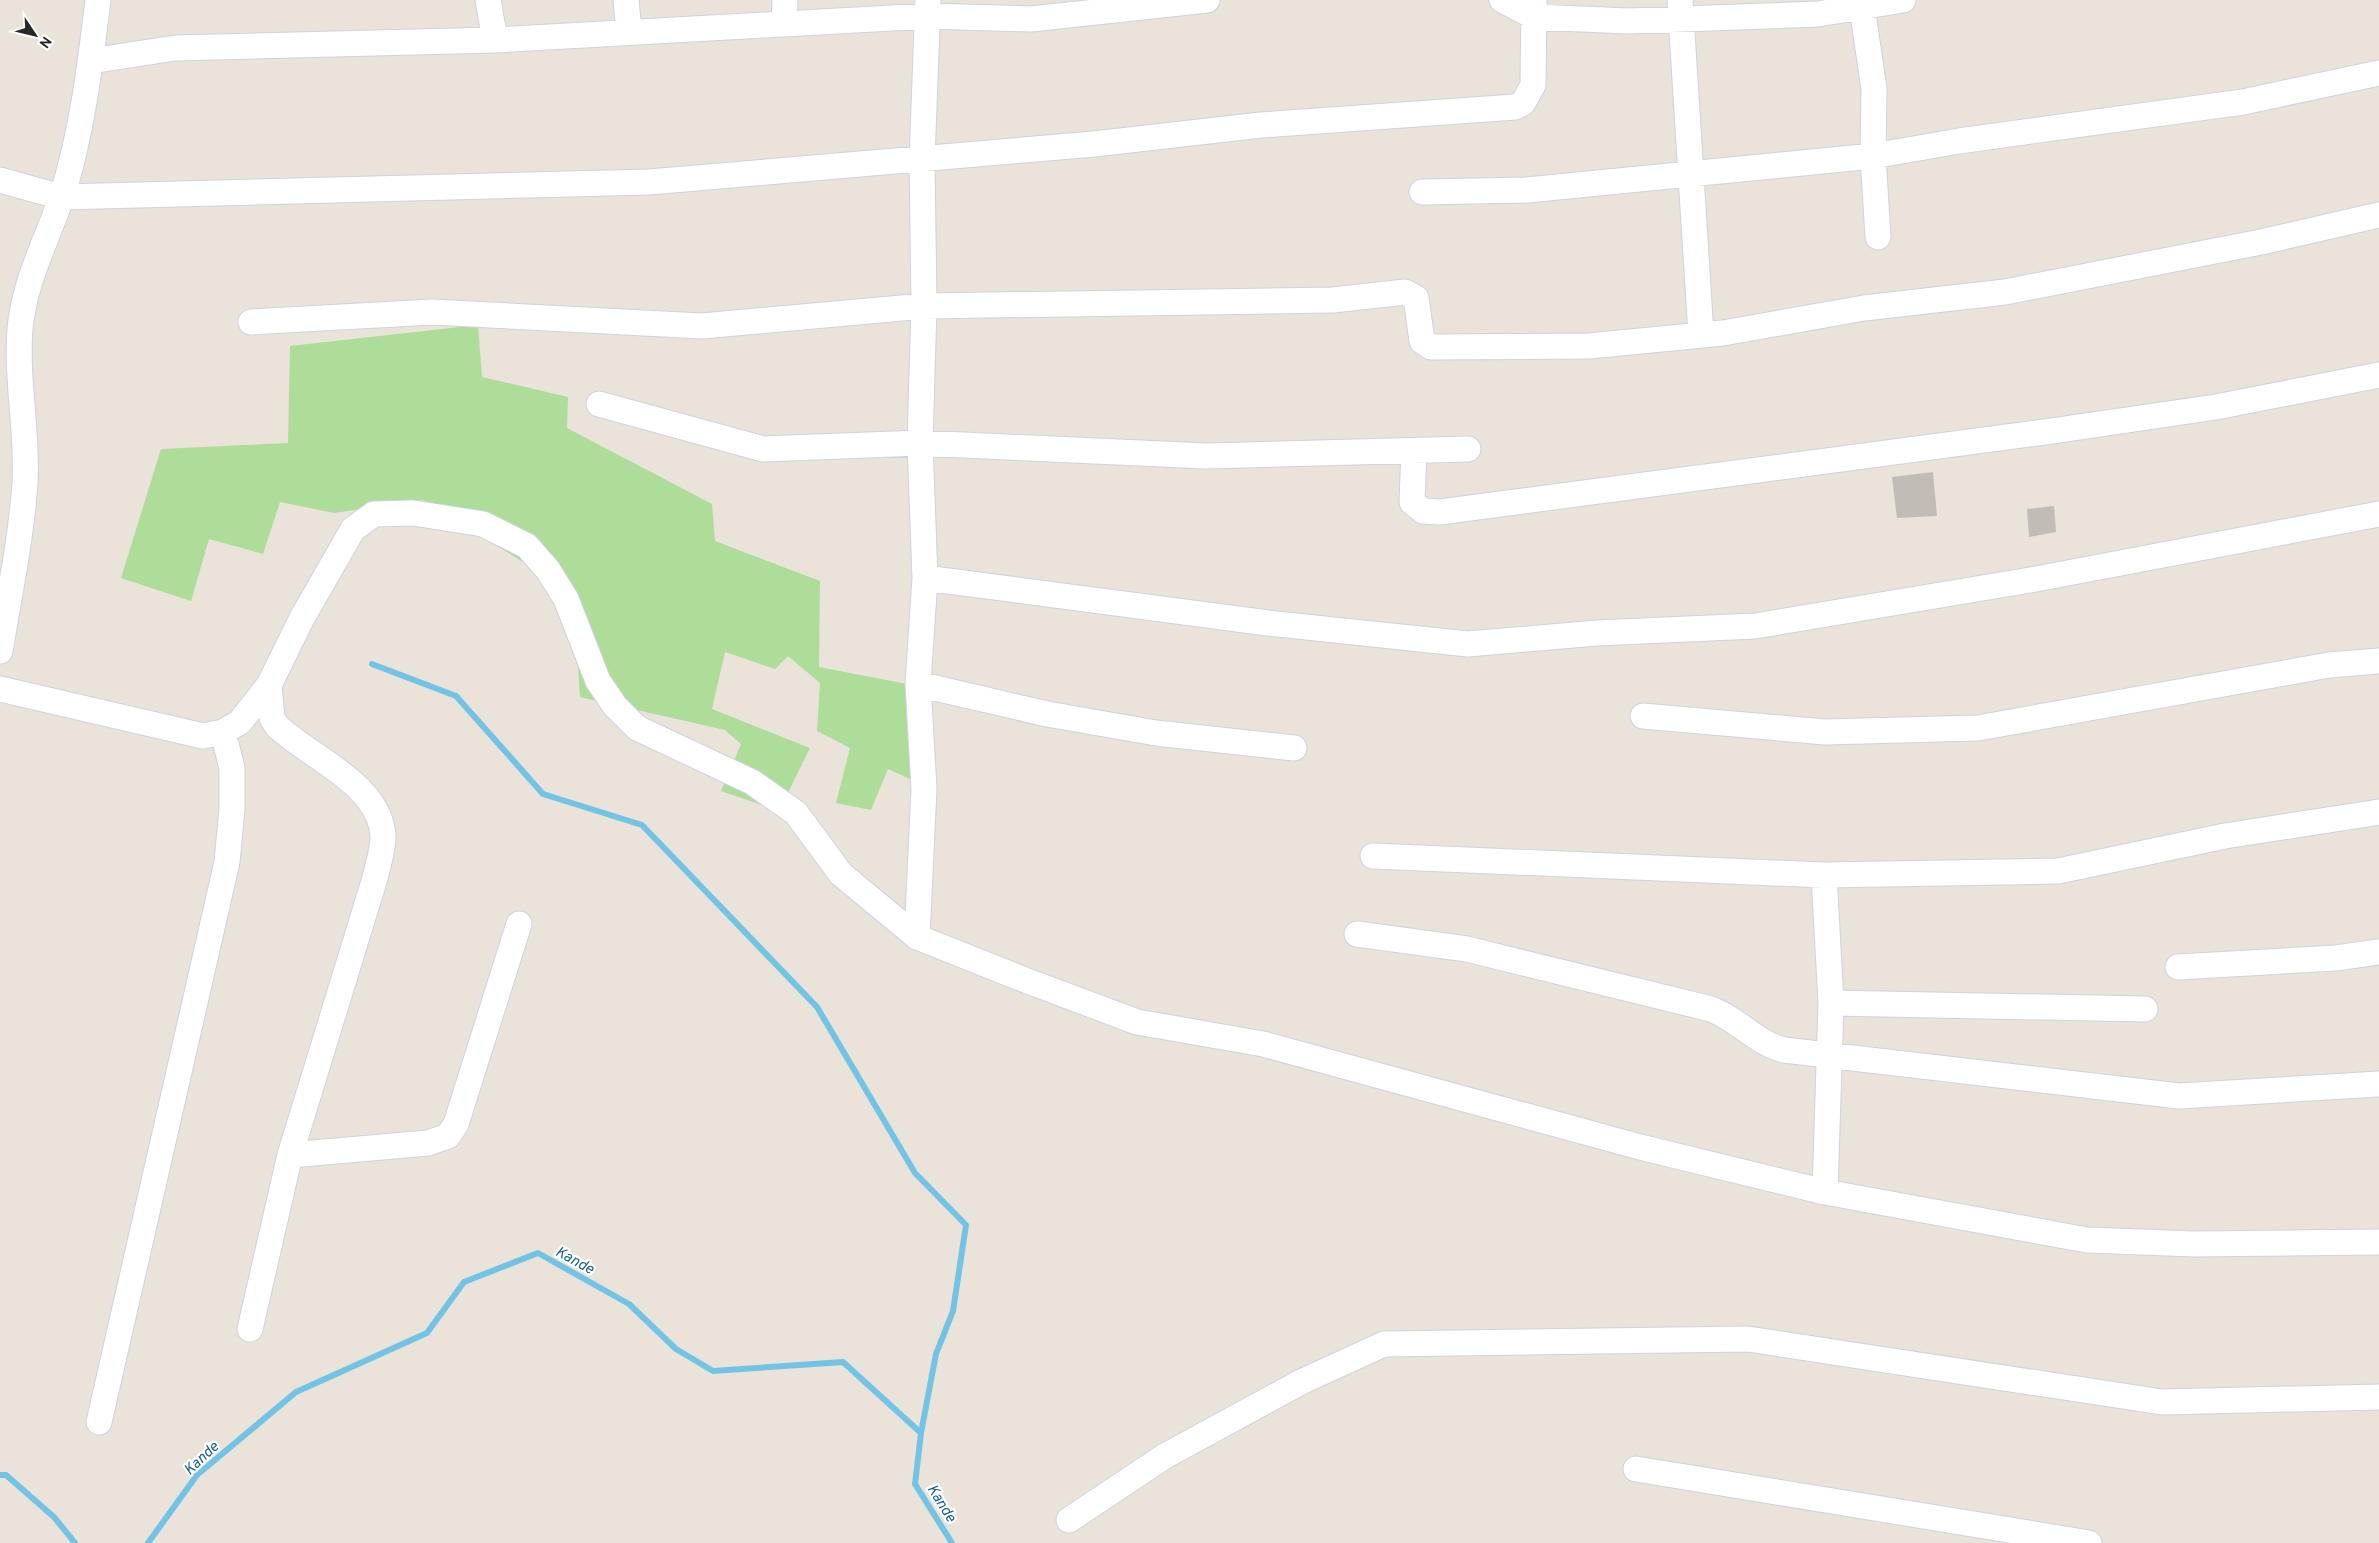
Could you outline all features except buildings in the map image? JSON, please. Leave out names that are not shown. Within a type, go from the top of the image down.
[{"type":"street","points":[[0,651],[8,556],[25,484],[26,430],[11,390],[20,329],[28,288],[40,250],[61,197],[77,139],[91,61],[98,0]]},
{"type":"street","points":[[488,0],[495,40]]},
{"type":"street","points":[[626,0],[629,32]]},
{"type":"street","points":[[91,61],[175,48],[495,40],[629,32],[784,12],[927,8],[1030,19],[1207,0]]},
{"type":"street","points":[[1502,0],[1535,8],[1628,21],[1682,9],[1818,14],[1903,0]]},
{"type":"street","points":[[1862,7],[1874,89],[1873,156],[1878,237]]},
{"type":"street","points":[[917,937],[924,789],[918,684],[925,578],[920,443],[924,306],[922,160],[927,8]]},
{"type":"street","points":[[0,180],[61,197],[649,182],[1094,144],[1261,125],[1515,107],[1523,103],[1532,85],[1535,8]]},
{"type":"street","points":[[1682,9],[1701,335]]},
{"type":"street","points":[[1422,192],[1527,190],[1873,156],[1959,141],[2243,102],[2379,73]]},
{"type":"street","points":[[252,322],[432,312],[702,326],[924,306],[1333,300],[1405,292],[1416,298],[1422,341],[1438,348],[1589,346],[1701,335],[1782,324],[1864,308],[2005,292],[2261,242],[2379,215]]},
{"type":"street","points":[[1414,451],[1412,502],[1423,511],[1440,512],[2045,432],[2216,407],[2379,375]]},
{"type":"street","points":[[599,404],[763,449],[920,443],[1206,456],[1468,449]]},
{"type":"street","points":[[0,688],[202,736],[223,732],[240,722],[269,685],[302,618],[353,529],[374,514],[413,513],[483,524],[527,546],[548,570],[566,599],[598,681],[615,706],[637,728],[752,782],[796,813],[841,874],[917,937],[1137,1022],[1263,1044],[1640,1147],[1825,1192],[2087,1240],[2194,1244],[2379,1242]]},
{"type":"street","points":[[925,578],[1268,623],[1468,644],[1597,633],[1755,626],[2036,579],[2379,514]]},
{"type":"street","points":[[1643,716],[1825,732],[1978,728],[2329,666],[2379,661]]},
{"type":"street","points":[[918,684],[1048,714],[1120,727],[1156,733],[1294,748]]},
{"type":"street","points":[[250,1329],[290,1156],[375,878],[383,837],[378,813],[359,789],[277,726],[272,718],[269,685]]},
{"type":"street","points":[[99,1422],[227,862],[232,809],[232,768],[223,732]]},
{"type":"street","points":[[1373,856],[1824,875],[2058,871],[2225,836],[2379,812]]},
{"type":"street","points":[[1824,875],[1831,1003],[1831,1056],[1825,1192]]},
{"type":"street","points":[[290,1156],[428,1143],[448,1136],[456,1124],[519,924]]},
{"type":"street","points":[[1357,934],[1467,949],[1711,1009],[1722,1013],[1771,1046],[1831,1056],[2179,1096],[2379,1084]]},
{"type":"street","points":[[2178,966],[2336,958],[2379,952]]},
{"type":"street","points":[[1831,1003],[2146,1009]]},
{"type":"street","points":[[1069,1520],[1165,1456],[1301,1382],[1384,1344],[1748,1339],[2162,1402],[2379,1397]]},
{"type":"street","points":[[1636,1469],[2089,1543]]},
{"type":"green space","points":[[478,325],[482,377],[568,397],[567,428],[712,504],[715,541],[820,581],[819,667],[912,685],[919,783],[888,769],[871,810],[836,803],[850,748],[817,731],[820,683],[788,656],[775,669],[725,652],[712,709],[810,748],[779,811],[721,791],[741,744],[725,730],[580,697],[573,593],[423,500],[334,513],[280,502],[263,554],[209,539],[191,601],[121,578],[161,449],[288,443],[290,346]]},
{"type":"waterway","points":[[372,664],[456,696],[543,794],[642,825],[817,1007],[915,1173],[966,1225],[953,1311],[936,1354],[921,1433]]},
{"type":"waterway","name":"Kande","points":[[148,1543],[197,1475],[296,1392],[427,1333],[464,1282],[538,1253],[629,1304],[676,1349],[713,1371],[843,1362],[921,1433],[915,1484],[952,1543]]},
{"type":"waterway","name":"Kande","points":[[0,1475],[6,1475],[54,1517],[75,1543]]}]
